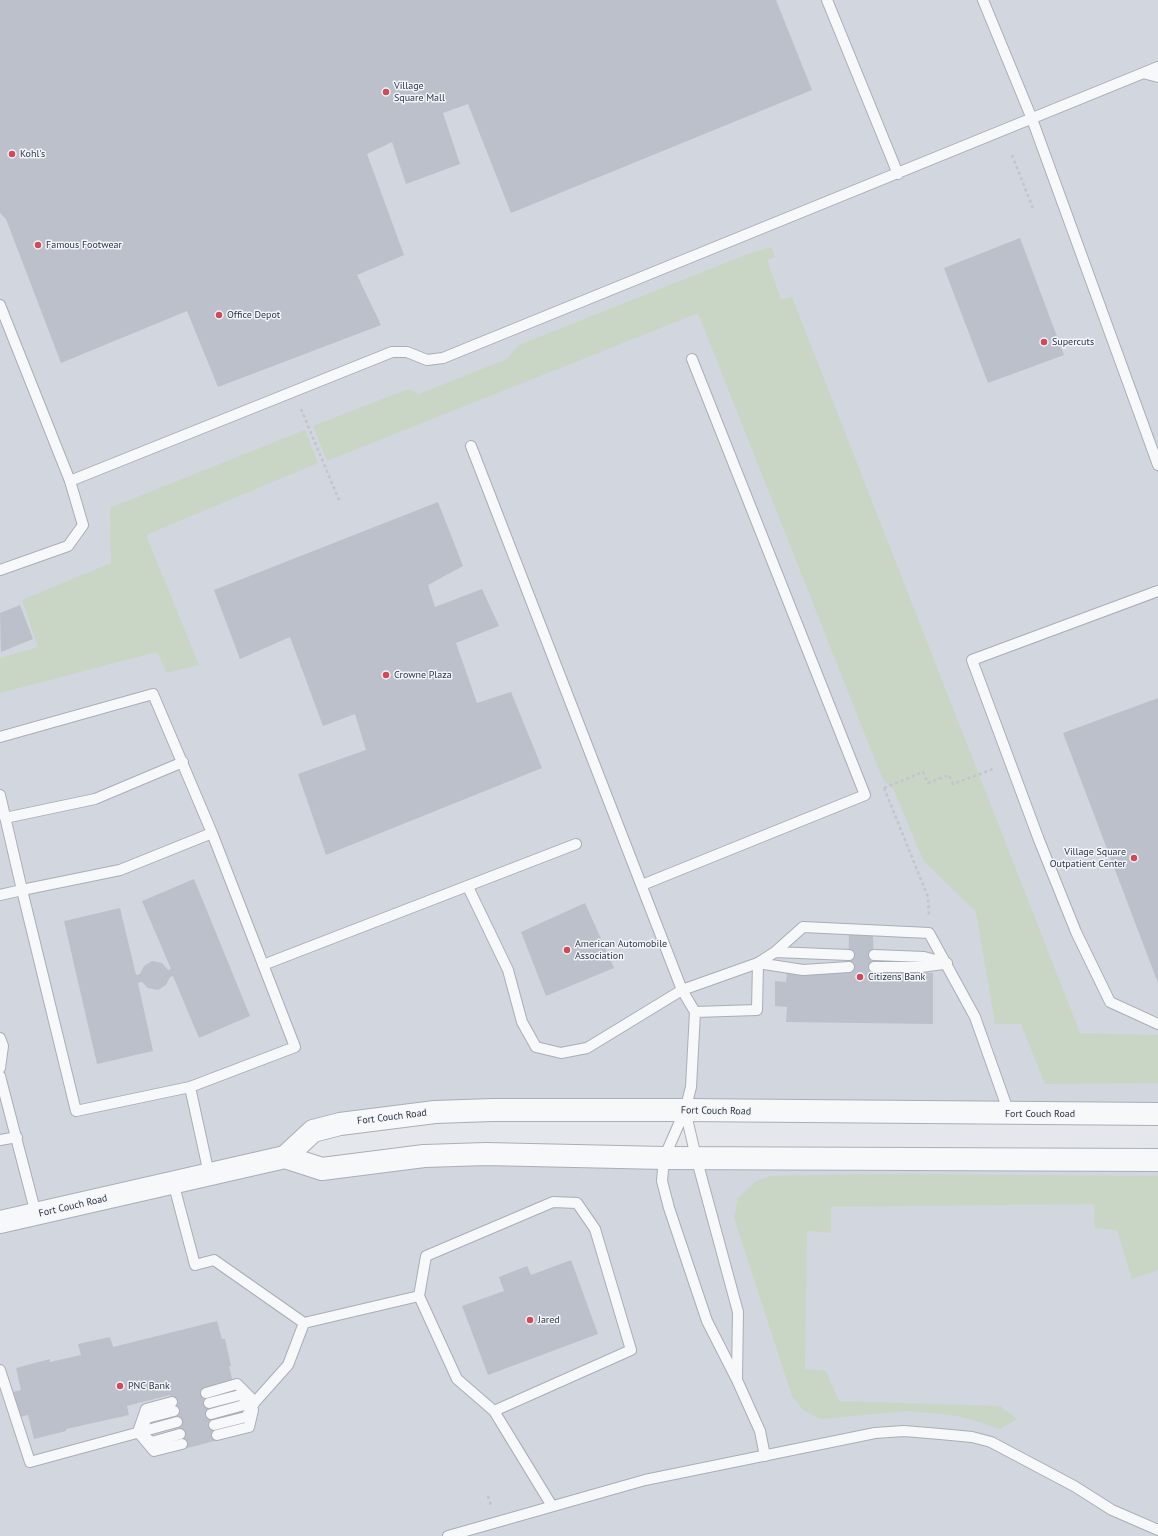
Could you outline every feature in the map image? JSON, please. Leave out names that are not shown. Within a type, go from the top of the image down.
[{"type":"street","name":"Fort Couch Road","points":[[0,1222],[285,1157],[313,1131],[340,1124],[435,1112],[492,1110],[685,1110],[1158,1114]]},
{"type":"street","points":[[285,1157],[322,1169],[424,1156],[486,1154],[664,1158],[1158,1160]]},
{"type":"lane","points":[[827,0],[898,174]]},
{"type":"lane","points":[[983,0],[1032,119],[1158,465]]},
{"type":"lane","points":[[70,481],[392,352],[408,352],[427,360],[443,358],[1158,67]]},
{"type":"lane","points":[[1143,73],[1158,77]]},
{"type":"lane","points":[[0,305],[70,481],[83,525],[68,546],[0,570]]},
{"type":"lane","points":[[642,885],[865,795],[692,359]]},
{"type":"lane","points":[[471,446],[682,990],[695,1012],[691,1087],[685,1110],[664,1158],[662,1181],[669,1208],[707,1321],[737,1380],[760,1431],[765,1456]]},
{"type":"lane","points":[[1157,1024],[1110,1002],[1076,932],[972,660],[1158,591]]},
{"type":"lane","points":[[0,737],[153,694],[212,833],[295,1048],[190,1087],[76,1111],[0,795]]},
{"type":"lane","points":[[5,818],[95,799],[183,762]]},
{"type":"lane","points":[[0,895],[120,870],[212,833]]},
{"type":"lane","points":[[263,965],[576,844]]},
{"type":"lane","points":[[468,887],[508,970],[522,1022],[536,1047],[561,1053],[587,1048],[682,990],[758,963],[775,952],[803,927],[929,933],[975,1017],[1009,1113]]},
{"type":"lane","points":[[775,952],[849,955]]},
{"type":"lane","points":[[874,955],[924,957],[947,964]]},
{"type":"lane","points":[[758,963],[804,970],[849,968]]},
{"type":"lane","points":[[695,1012],[757,1010],[758,963]]},
{"type":"lane","points":[[874,967],[921,967],[947,964]]},
{"type":"lane","points":[[0,1038],[2,1046],[0,1068]]},
{"type":"lane","points":[[0,1076],[36,1214]]},
{"type":"lane","points":[[190,1087],[209,1174]]},
{"type":"lane","points":[[685,1110],[696,1157],[738,1312],[737,1380]]},
{"type":"lane","points":[[0,1140],[17,1137]]},
{"type":"lane","points":[[173,1182],[195,1265],[214,1260],[304,1323],[419,1296]]},
{"type":"lane","points":[[494,1411],[631,1350],[595,1229],[577,1203],[553,1202],[426,1256],[419,1296],[457,1379],[494,1411],[552,1506]]},
{"type":"lane","points":[[216,1430],[249,1428],[255,1402],[288,1365],[304,1323]]},
{"type":"lane","points":[[0,1370],[30,1462],[177,1422]]},
{"type":"lane","points":[[207,1398],[240,1395],[255,1402]]},
{"type":"lane","points":[[211,1414],[255,1402]]},
{"type":"lane","points":[[138,1432],[147,1418],[173,1407]]},
{"type":"lane","points":[[448,1536],[645,1480],[875,1433],[904,1431],[972,1437],[991,1442],[1074,1486],[1112,1510],[1158,1530]]},
{"type":"lane","points":[[138,1432],[152,1442],[181,1439]]},
{"type":"path","points":[[1012,155],[1034,211]]},
{"type":"path","points":[[309,428],[339,500]]},
{"type":"path","points":[[865,795],[924,772],[928,783],[949,775],[952,784],[1010,762]]},
{"type":"path","points":[[884,788],[928,897],[929,933]]},
{"type":"shaded area","points":[[0,0],[1158,0],[1158,1114],[871,1112],[340,1124],[286,1156],[386,1160],[1158,1160],[1158,1536],[0,1536]]},
{"type":"green space","points":[[771,247],[775,257],[767,260],[781,299],[792,297],[1080,1033],[1158,1035],[1158,1083],[1045,1084],[1021,1024],[995,1024],[976,912],[923,860],[894,790],[883,780],[698,313],[327,461],[313,426],[408,389],[419,394],[507,359],[519,345],[745,255]]},
{"type":"green space","points":[[305,430],[318,463],[146,535],[199,665],[167,673],[157,652],[0,693],[0,658],[38,647],[22,600],[111,563],[110,508]]},
{"type":"green space","points":[[886,1174],[1158,1176],[1158,1270],[1132,1279],[1117,1230],[1095,1228],[1094,1204],[831,1207],[831,1233],[807,1231],[805,1369],[826,1371],[839,1401],[1000,1406],[1017,1419],[1000,1429],[959,1416],[908,1411],[821,1419],[803,1410],[792,1396],[734,1218],[738,1198],[755,1182],[769,1176]]},
{"type":"building","points":[[0,0],[776,0],[812,90],[511,213],[468,104],[443,113],[460,164],[406,184],[392,142],[367,154],[404,255],[357,275],[381,325],[218,387],[187,311],[61,363],[6,219],[0,213]]},
{"type":"building","points":[[1020,238],[1064,355],[988,383],[944,268]]},
{"type":"building","name":"Crowne Plaza","points":[[438,502],[463,566],[428,585],[435,607],[482,589],[499,626],[456,643],[477,703],[511,692],[542,768],[326,855],[298,774],[366,750],[355,714],[323,726],[290,637],[240,659],[214,590]]},
{"type":"building","points":[[20,605],[33,639],[1,652],[0,613]]},
{"type":"building","name":"Village Square Outpatient Center","points":[[1158,698],[1158,983],[1063,733]]},
{"type":"building","points":[[194,879],[250,1016],[199,1038],[173,976],[170,977],[166,985],[158,990],[148,988],[142,982],[138,983],[153,1051],[97,1064],[64,921],[120,908],[136,975],[140,974],[144,966],[152,961],[162,963],[168,970],[171,969],[142,901]]},
{"type":"building","name":"American Automobile Association","points":[[585,903],[614,968],[546,996],[521,932]]},
{"type":"building","name":"Citizens Bank","points":[[849,934],[873,936],[874,970],[933,973],[933,1024],[786,1022],[787,1007],[775,1006],[775,981],[786,982],[787,972],[848,972]]},
{"type":"building","name":"Jared","points":[[571,1260],[598,1334],[488,1375],[462,1306],[504,1291],[499,1277],[527,1266],[531,1275]]},
{"type":"building","name":"PNC Bank","points":[[217,1321],[222,1339],[225,1339],[233,1383],[205,1389],[218,1440],[184,1449],[170,1395],[127,1406],[129,1415],[66,1429],[66,1431],[34,1439],[28,1415],[20,1417],[13,1392],[21,1390],[16,1368],[50,1359],[50,1362],[81,1355],[78,1344],[110,1337],[113,1347]]},
{"type":"place","name":"Village Square Mall","points":[[386,92]]},
{"type":"place","name":"Kohl's","points":[[12,154]]},
{"type":"place","name":"Famous Footwear","points":[[38,245]]},
{"type":"place","name":"Office Depot","points":[[219,315]]},
{"type":"place","name":"Supercuts","points":[[1044,342]]},
{"type":"place","name":"Crowne Plaza","points":[[386,675]]},
{"type":"place","name":"Village Square Outpatient Center","points":[[1134,858]]},
{"type":"place","name":"American Automobile Association","points":[[567,950]]},
{"type":"place","name":"Citizens Bank","points":[[860,977]]},
{"type":"place","name":"Jared","points":[[530,1320]]},
{"type":"place","name":"PNC Bank","points":[[120,1386]]}]
